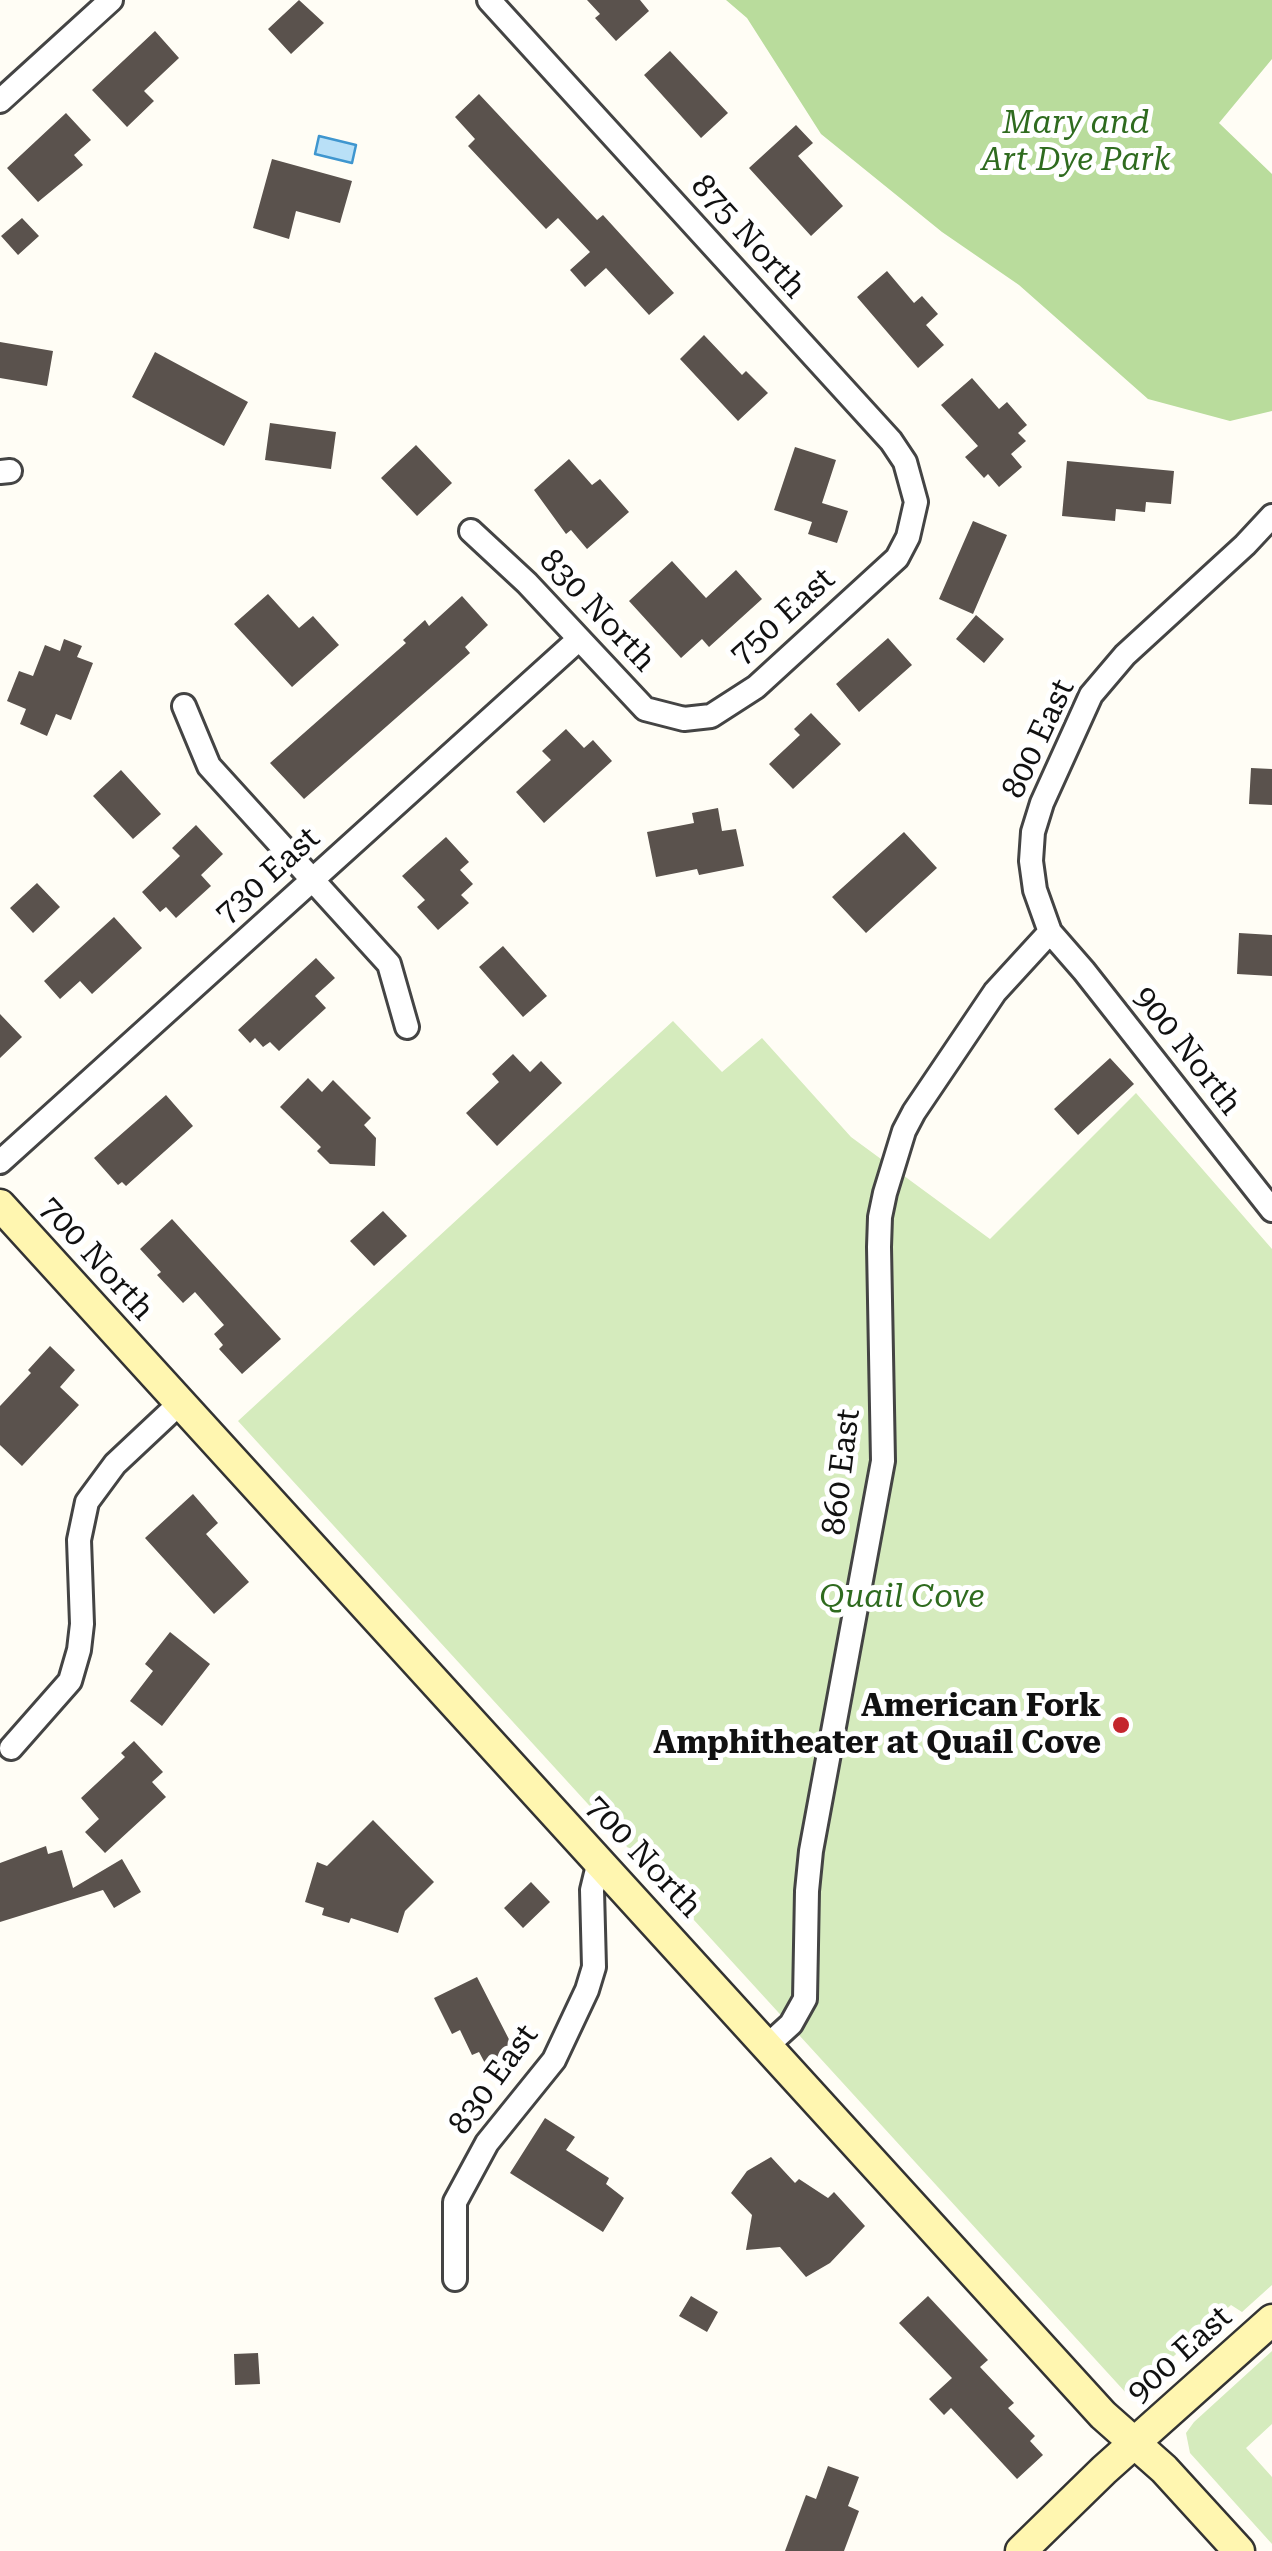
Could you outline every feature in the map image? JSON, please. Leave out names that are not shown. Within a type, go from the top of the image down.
[{"type":"street","points":[[0,101],[111,0]]},
{"type":"street","name":"875 North","points":[[488,0],[890,441],[905,462],[913,485],[916,502],[908,537]]},
{"type":"street","name":"800 East","points":[[1050,932],[1035,890],[1033,832],[1054,773],[1091,694],[1125,655],[1268,530]]},
{"type":"street","name":"830 North","points":[[471,531],[527,583],[645,709],[684,719]]},
{"type":"street","name":"750 East","points":[[684,719],[711,716],[756,687],[898,558],[908,537]]},
{"type":"street","name":"730 East","points":[[0,1162],[579,639]]},
{"type":"street","points":[[184,706],[209,766],[389,964],[407,1027]]},
{"type":"street","name":"860 East","points":[[768,2045],[791,2024],[805,1999],[811,1850],[883,1461],[880,1217],[904,1130],[995,992],[1050,932]]},
{"type":"street","name":"900 North","points":[[1050,932],[1272,1210]]},
{"type":"street","name":"700 North","points":[[0,1205],[1103,2416],[1164,2470],[1238,2551]]},
{"type":"street","points":[[11,1748],[70,1680],[79,1650],[78,1540],[87,1502],[115,1464],[180,1403]]},
{"type":"street","name":"830 East","points":[[455,2278],[454,2202],[488,2143],[554,2060],[587,1990],[594,1967],[592,1890],[598,1860]]},
{"type":"street","name":"900 East","points":[[1021,2551],[1272,2320]]},
{"type":"green space","name":"Mary and Art Dye Park","points":[[726,0],[1272,0],[1272,59],[1219,123],[1272,174],[1272,411],[1230,421],[1148,399],[1019,285],[942,232],[821,134],[747,18]]},
{"type":"green space","name":"Quail Cove","points":[[673,1021],[722,1072],[762,1038],[851,1137],[990,1239],[1136,1093],[1272,1249],[1272,2285],[1242,2312],[1231,2305],[1127,2394],[238,1421]]},
{"type":"green space","points":[[1272,2351],[1272,2424],[1246,2448],[1272,2477],[1272,2544],[1190,2453],[1186,2433]]},
{"type":"water","points":[[319,136],[356,145],[352,163],[315,154]]},
{"type":"building","points":[[299,0],[324,23],[291,54],[268,29]]},
{"type":"building","points":[[587,0],[640,0],[649,11],[616,41],[595,18],[600,14]]},
{"type":"building","points":[[155,31],[179,58],[144,91],[154,101],[127,127],[92,90]]},
{"type":"building","points":[[670,51],[728,113],[701,138],[644,75]]},
{"type":"building","points":[[479,94],[597,220],[603,215],[674,293],[649,315],[606,268],[585,287],[570,270],[590,252],[558,218],[546,229],[468,146],[475,139],[455,117]]},
{"type":"building","points":[[66,113],[91,140],[74,155],[83,165],[38,202],[7,168]]},
{"type":"building","points":[[796,125],[813,143],[798,156],[843,206],[811,236],[749,168]]},
{"type":"building","points":[[272,159],[352,181],[340,223],[296,211],[289,239],[253,228]]},
{"type":"building","points":[[22,218],[39,236],[18,255],[1,236]]},
{"type":"building","points":[[887,271],[914,303],[922,296],[938,314],[926,325],[944,345],[918,368],[857,297]]},
{"type":"building","points":[[704,335],[742,375],[746,371],[768,393],[738,421],[680,359]]},
{"type":"building","points":[[0,342],[53,351],[47,386],[0,378]]},
{"type":"building","points":[[155,352],[248,402],[224,446],[132,397]]},
{"type":"building","points":[[972,378],[999,409],[1007,402],[1027,425],[1018,433],[1026,441],[1011,454],[1022,467],[999,487],[988,474],[984,478],[965,457],[978,446],[941,405]]},
{"type":"building","points":[[270,423],[336,432],[331,469],[265,460]]},
{"type":"building","points":[[416,445],[452,483],[417,516],[381,478]]},
{"type":"building","points":[[795,447],[836,460],[822,503],[848,511],[837,543],[808,534],[812,522],[774,510]]},
{"type":"building","points":[[569,459],[592,485],[600,479],[629,512],[587,549],[571,530],[566,534],[534,490]]},
{"type":"building","points":[[1067,461],[1174,471],[1171,504],[1146,502],[1145,512],[1116,509],[1115,521],[1062,516]]},
{"type":"building","points":[[973,521],[1007,535],[973,614],[939,599]]},
{"type":"building","points":[[672,561],[706,598],[736,570],[762,599],[709,647],[702,639],[681,658],[629,601]]},
{"type":"building","points":[[268,594],[299,628],[313,616],[339,645],[292,687],[234,624]]},
{"type":"building","points":[[462,596],[488,625],[465,647],[470,653],[304,799],[270,763],[406,643],[403,640],[425,620],[429,626]]},
{"type":"building","points":[[976,615],[1004,639],[984,663],[956,639]]},
{"type":"building","points":[[888,638],[912,665],[859,712],[836,684]]},
{"type":"building","points":[[64,639],[82,646],[77,657],[93,663],[71,720],[56,714],[47,736],[20,724],[26,709],[7,701],[19,671],[33,676],[45,645],[60,651]]},
{"type":"building","points":[[811,713],[841,744],[793,789],[769,764],[800,735],[794,729]]},
{"type":"building","points":[[566,729],[584,748],[593,740],[612,761],[544,823],[516,792],[551,760],[542,751]]},
{"type":"building","points":[[1251,768],[1272,769],[1272,805],[1249,804]]},
{"type":"building","points":[[121,770],[161,814],[133,839],[93,796]]},
{"type":"building","points":[[718,808],[722,831],[736,829],[744,866],[699,875],[697,869],[656,877],[647,832],[694,823],[692,813]]},
{"type":"building","points":[[196,825],[223,854],[201,875],[211,886],[176,918],[166,907],[160,912],[142,892],[180,856],[172,848]]},
{"type":"building","points":[[904,832],[937,868],[866,933],[832,897]]},
{"type":"building","points":[[446,837],[469,862],[460,870],[473,884],[461,895],[469,903],[438,930],[417,907],[425,900],[402,876]]},
{"type":"building","points":[[37,883],[60,907],[33,933],[10,908]]},
{"type":"building","points":[[114,917],[142,948],[92,994],[80,981],[60,999],[44,981]]},
{"type":"building","points":[[1239,933],[1272,935],[1272,976],[1237,974]]},
{"type":"building","points":[[503,946],[547,996],[523,1017],[479,967]]},
{"type":"building","points":[[316,958],[335,978],[315,996],[326,1008],[279,1051],[270,1042],[263,1047],[255,1038],[250,1043],[238,1030]]},
{"type":"building","points":[[0,1014],[22,1037],[0,1058]]},
{"type":"building","points":[[513,1054],[530,1072],[541,1061],[562,1083],[497,1146],[466,1113],[499,1082],[492,1074]]},
{"type":"building","points":[[1110,1058],[1134,1084],[1078,1135],[1054,1109]]},
{"type":"building","points":[[308,1078],[322,1092],[333,1080],[371,1118],[364,1125],[376,1138],[375,1166],[330,1164],[317,1151],[321,1147],[280,1107]]},
{"type":"building","points":[[166,1095],[193,1126],[126,1186],[122,1182],[118,1185],[94,1158]]},
{"type":"building","points":[[383,1211],[407,1236],[374,1266],[350,1241]]},
{"type":"building","points":[[172,1219],[281,1339],[242,1374],[219,1349],[223,1345],[214,1334],[224,1325],[195,1292],[183,1303],[140,1249]]},
{"type":"building","points":[[50,1346],[75,1370],[60,1387],[79,1405],[22,1466],[0,1445],[0,1406]]},
{"type":"building","points":[[193,1494],[218,1523],[206,1534],[249,1582],[214,1614],[145,1538]]},
{"type":"building","points":[[170,1632],[210,1664],[162,1726],[130,1701],[153,1671],[145,1664]]},
{"type":"building","points":[[134,1741],[163,1772],[152,1782],[166,1797],[105,1853],[85,1832],[99,1819],[81,1798],[125,1757],[121,1753]]},
{"type":"building","points":[[373,1820],[434,1882],[405,1911],[398,1933],[351,1918],[349,1923],[322,1915],[324,1908],[305,1902],[317,1862],[327,1866]]},
{"type":"building","points":[[46,1846],[48,1854],[62,1850],[73,1888],[122,1859],[141,1892],[114,1908],[103,1890],[0,1922],[0,1863]]},
{"type":"building","points":[[531,1882],[550,1902],[523,1928],[504,1908]]},
{"type":"building","points":[[477,1977],[516,2053],[487,2067],[479,2052],[472,2055],[460,2030],[452,2034],[434,1998]]},
{"type":"building","points":[[545,2118],[575,2137],[566,2150],[609,2178],[606,2184],[624,2198],[603,2232],[510,2173]]},
{"type":"building","points":[[771,2157],[795,2183],[799,2179],[828,2198],[834,2192],[865,2226],[830,2263],[806,2277],[780,2247],[746,2250],[752,2215],[731,2193],[747,2171]]},
{"type":"building","points":[[691,2296],[718,2312],[707,2332],[679,2316]]},
{"type":"building","points":[[928,2296],[988,2360],[980,2367],[1014,2403],[1008,2408],[1035,2436],[1030,2441],[1043,2455],[1017,2479],[951,2408],[944,2415],[929,2399],[952,2378],[899,2323]]},
{"type":"building","points":[[258,2353],[260,2384],[235,2385],[234,2354]]},
{"type":"building","points":[[828,2466],[859,2477],[848,2506],[859,2511],[844,2551],[785,2551],[806,2495],[816,2499]]},
{"type":"place","name":"American Fork Amphitheater at Quail Cove","points":[[1121,1725]]}]
